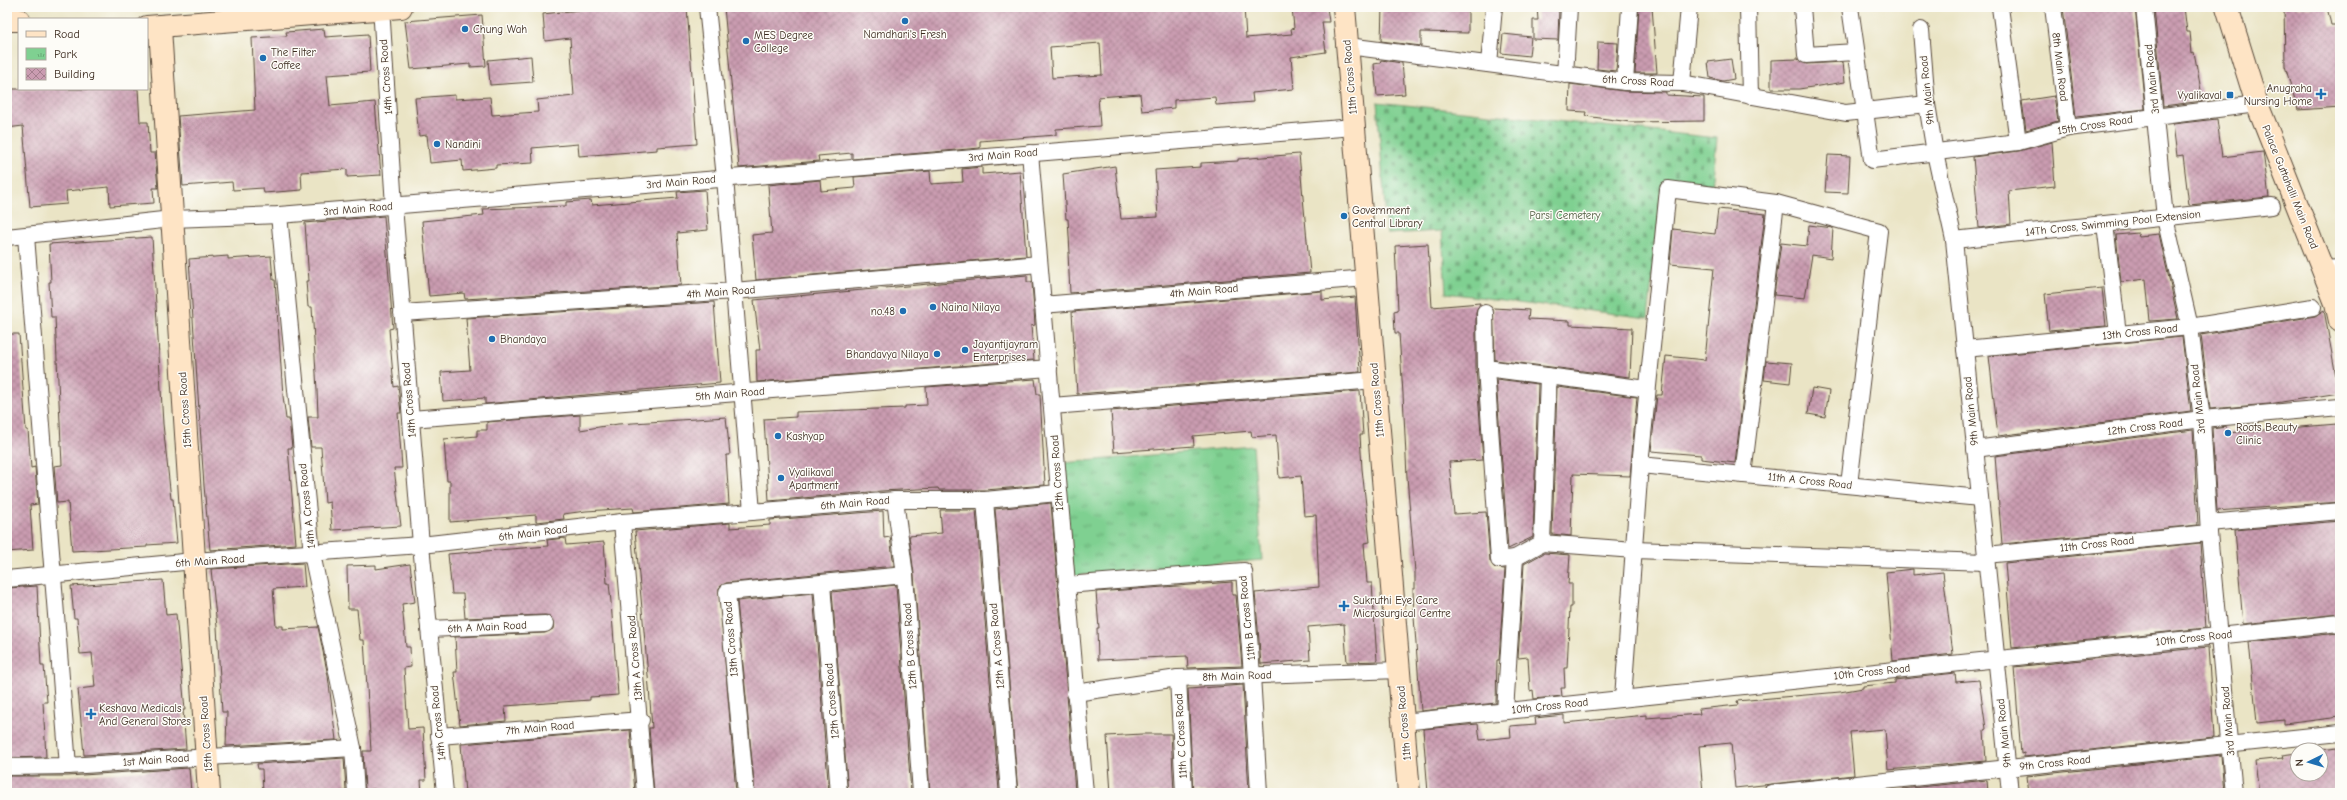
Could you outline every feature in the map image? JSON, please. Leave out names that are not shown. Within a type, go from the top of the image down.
[{"type":"street","points":[[707,7],[725,178],[752,512]]},
{"type":"street","name":"11th Cross Road","points":[[1344,7],[1409,793]]},
{"type":"street","points":[[1489,64],[1494,7]]},
{"type":"street","points":[[1565,75],[1568,7]]},
{"type":"street","points":[[1626,82],[1630,7]]},
{"type":"street","points":[[1682,83],[1689,7]]},
{"type":"street","points":[[1748,7],[1750,96]]},
{"type":"street","points":[[1802,7],[1806,55],[1856,52]]},
{"type":"street","points":[[1850,7],[1863,112]]},
{"type":"street","points":[[2000,7],[2018,142]]},
{"type":"street","name":"8th Main Road","points":[[2052,7],[2068,128]]},
{"type":"street","name":"3rd Main Road","points":[[2144,7],[2165,218],[2190,327],[2202,419],[2209,528],[2234,793]]},
{"type":"street","name":"Palace Guttahalli Main Road","points":[[2227,7],[2257,104],[2331,269],[2340,321]]},
{"type":"street","points":[[153,27],[388,8]]},
{"type":"street","name":"14th Cross Road","points":[[388,8],[394,206],[421,545],[445,793]]},
{"type":"street","points":[[7,20],[18,20]]},
{"type":"street","name":"15th Cross Road","points":[[153,27],[172,219],[210,793]]},
{"type":"street","name":"9th Main Road","points":[[1921,30],[1927,104],[1935,153],[1954,240],[2010,793]]},
{"type":"street","name":"6th Cross Road","points":[[1348,46],[1626,82],[1682,83],[1846,113],[1927,104]]},
{"type":"street","name":"15th Cross Road","points":[[1863,112],[1872,160],[2018,142],[2068,128],[2257,104]]},
{"type":"street","name":"3rd Main Road","points":[[7,237],[172,219],[279,215],[1354,127]]},
{"type":"street","name":"12th Cross Road","points":[[1030,153],[1042,305],[1050,368],[1058,494],[1085,793]]},
{"type":"street","points":[[1622,698],[1640,465],[1668,189],[1776,203],[1879,231],[1849,485]]},
{"type":"street","points":[[1743,475],[1776,203]]},
{"type":"street","name":"14Th Cross, Swimming Pool Extension","points":[[1954,240],[2272,206]]},
{"type":"street","name":"14th A Cross Road","points":[[279,215],[312,554],[353,748],[356,793]]},
{"type":"street","points":[[2105,224],[2118,334]]},
{"type":"street","points":[[26,236],[68,766]]},
{"type":"street","name":"4th Main Road","points":[[402,314],[734,291],[1039,264]]},
{"type":"street","name":"4th Main Road","points":[[1042,305],[1367,278]]},
{"type":"street","name":"13th Cross Road","points":[[1965,349],[2190,327],[2313,307]]},
{"type":"street","points":[[1485,313],[1486,368],[1499,560],[1516,558],[1542,543],[1548,376]]},
{"type":"street","name":"5th Main Road","points":[[411,419],[1050,368]]},
{"type":"street","points":[[1486,368],[1647,389]]},
{"type":"street","points":[[1052,406],[1375,380]]},
{"type":"street","name":"12th Cross Road","points":[[1975,449],[2202,419],[2340,407]]},
{"type":"street","name":"11th A Cross Road","points":[[1640,465],[1980,498]]},
{"type":"street","name":"6th Main Road","points":[[7,579],[194,561],[312,554],[421,545],[622,522],[895,500],[985,500],[1058,494]]},
{"type":"street","name":"12th B Cross Road","points":[[895,500],[905,575],[921,793]]},
{"type":"street","name":"12th A Cross Road","points":[[985,500],[1009,793]]},
{"type":"street","name":"11th Cross Road","points":[[1542,543],[1634,550],[1986,559],[2340,511]]},
{"type":"street","name":"13th A Cross Road","points":[[622,522],[641,720],[646,793]]},
{"type":"street","points":[[1505,711],[1516,558]]},
{"type":"street","name":"11th B Cross Road","points":[[1066,585],[1244,571],[1259,793]]},
{"type":"street","name":"13th Cross Road","points":[[746,793],[727,592],[905,575]]},
{"type":"street","name":"12th Cross Road","points":[[822,584],[839,793]]},
{"type":"street","name":"10th Cross Road","points":[[1403,722],[2340,623]]},
{"type":"street","name":"6th A Main Road","points":[[429,629],[545,624]]},
{"type":"street","name":"8th Main Road","points":[[1075,693],[1178,678],[1399,670]]},
{"type":"street","name":"11th C Cross Road","points":[[1178,678],[1184,793]]},
{"type":"street","name":"7th Main Road","points":[[439,736],[641,720]]},
{"type":"street","name":"9th Cross Road","points":[[1771,793],[2340,733]]},
{"type":"street","name":"1st Main Road","points":[[7,767],[68,766],[353,748]]},
{"type":"green space","name":"Parsi Cemetery","points":[[1377,102],[1717,138],[1712,188],[1663,182],[1648,318],[1446,293],[1442,231],[1387,234]]},
{"type":"green space","points":[[1253,446],[1262,560],[1072,576],[1063,463]]},
{"type":"building","points":[[607,7],[687,7],[697,144],[657,147],[657,150],[579,156],[578,144],[532,148],[533,163],[496,165],[496,168],[463,171],[462,160],[430,163],[427,135],[419,136],[415,98],[455,95],[455,99],[490,97],[492,115],[538,112],[537,100],[574,96],[570,38],[545,41],[543,14]]},
{"type":"building","points":[[724,7],[1244,7],[1246,38],[1292,34],[1291,29],[1294,28],[1292,7],[1327,7],[1329,22],[1322,22],[1326,52],[1291,57],[1294,89],[1252,93],[1253,102],[1216,105],[1215,97],[1174,100],[1174,108],[1142,111],[1140,94],[1098,97],[1100,126],[1056,129],[1056,135],[980,141],[980,148],[852,159],[852,153],[818,156],[819,161],[739,168]],"holes":[[[1100,43],[1102,75],[1052,78],[1050,47]]]},
{"type":"building","points":[[1382,7],[1468,7],[1468,33],[1421,32],[1421,46],[1381,41]]},
{"type":"building","points":[[1537,7],[1559,7],[1558,40],[1533,39],[1533,20],[1538,20]]},
{"type":"building","points":[[1639,7],[1652,7],[1657,73],[1635,73]]},
{"type":"building","points":[[2063,7],[2135,7],[2145,109],[2076,117]]},
{"type":"building","points":[[2154,7],[2184,7],[2187,32],[2190,32],[2192,53],[2194,52],[2203,101],[2163,106]]},
{"type":"building","points":[[2284,7],[2327,7],[2331,25],[2340,25],[2340,107],[2298,110],[2285,66]]},
{"type":"building","points":[[482,15],[486,66],[470,67],[470,64],[411,69],[405,21]]},
{"type":"building","points":[[324,29],[325,37],[368,34],[370,72],[327,75],[330,106],[375,102],[381,175],[347,177],[347,169],[301,172],[302,190],[264,193],[263,188],[233,190],[232,182],[183,186],[178,116],[255,110],[252,38],[287,36],[286,32]]},
{"type":"building","points":[[1503,34],[1531,37],[1529,56],[1501,53]]},
{"type":"building","points":[[1598,42],[1618,43],[1616,71],[1597,69]]},
{"type":"building","points":[[531,56],[533,82],[490,85],[488,60]]},
{"type":"building","points":[[1731,59],[1734,79],[1723,81],[1710,78],[1708,62]]},
{"type":"building","points":[[1798,59],[1806,64],[1843,62],[1845,82],[1799,89],[1771,89],[1771,60]]},
{"type":"building","points":[[1381,60],[1402,63],[1405,94],[1377,96],[1374,64],[1380,63]]},
{"type":"building","points":[[1570,84],[1624,91],[1666,92],[1666,95],[1704,97],[1704,121],[1630,122],[1585,116],[1586,112],[1569,111]]},
{"type":"building","points":[[7,89],[138,90],[140,122],[148,122],[150,153],[155,153],[158,188],[153,188],[154,203],[110,206],[109,187],[66,191],[67,204],[30,207],[23,126],[7,128]]},
{"type":"building","points":[[2054,96],[2058,121],[2026,130],[2022,101]]},
{"type":"building","points":[[2217,119],[2222,157],[2263,152],[2269,197],[2189,205],[2183,155],[2177,156],[2173,124]]},
{"type":"building","points":[[2052,142],[2055,186],[2009,191],[2011,224],[1979,228],[1973,157],[2019,151]]},
{"type":"building","points":[[1299,154],[1310,273],[1070,293],[1068,219],[1066,219],[1063,174],[1115,166],[1121,219],[1158,217],[1155,170],[1201,167],[1201,163],[1238,161],[1238,159]]},
{"type":"building","points":[[1828,155],[1850,156],[1848,193],[1825,192]]},
{"type":"building","points":[[982,167],[982,174],[1020,171],[1026,256],[756,280],[752,235],[772,233],[768,185],[820,180],[821,191],[855,188],[854,177],[930,171],[931,184],[963,182],[962,169]]},
{"type":"building","points":[[705,190],[708,230],[677,233],[681,285],[465,299],[464,293],[429,296],[422,221],[484,215],[483,209],[566,206],[566,202],[591,200],[592,205],[678,198],[677,192]]},
{"type":"building","points":[[1718,209],[1765,214],[1735,463],[1701,459],[1701,455],[1651,451],[1657,395],[1662,395],[1666,356],[1705,360],[1714,268],[1670,264],[1673,229],[1715,234]]},
{"type":"building","points":[[384,216],[393,328],[389,329],[394,387],[398,386],[401,413],[398,413],[402,468],[394,468],[401,526],[332,530],[330,502],[325,503],[321,447],[311,447],[308,417],[318,417],[312,307],[308,307],[306,281],[309,281],[305,223]]},
{"type":"building","points":[[1809,225],[1833,228],[1831,258],[1812,255],[1805,298],[1774,295],[1781,243],[1807,246]]},
{"type":"building","points":[[2138,233],[2139,236],[2159,234],[2178,319],[2150,321],[2146,279],[2121,282],[2116,235]]},
{"type":"building","points":[[152,237],[163,424],[177,543],[147,545],[147,547],[72,551],[68,502],[57,503],[54,466],[62,465],[55,317],[51,317],[49,244]]},
{"type":"building","points":[[1428,244],[1432,307],[1480,303],[1476,313],[1476,368],[1483,460],[1449,462],[1454,514],[1486,512],[1490,561],[1495,568],[1505,569],[1499,660],[1497,660],[1496,703],[1421,711],[1414,617],[1413,589],[1415,589],[1415,572],[1407,477],[1399,333],[1395,333],[1394,311],[1398,310],[1395,246]]},
{"type":"building","points":[[228,256],[228,259],[271,256],[273,280],[275,280],[283,396],[286,419],[289,419],[292,448],[288,448],[296,544],[210,550],[204,486],[189,259]]},
{"type":"building","points":[[1027,275],[1027,282],[1032,282],[1035,325],[1031,326],[1034,360],[757,382],[756,350],[760,350],[754,300]]},
{"type":"building","points":[[2102,288],[2106,326],[2049,331],[2045,294]]},
{"type":"building","points":[[1322,291],[1322,300],[1355,297],[1360,372],[1077,394],[1072,312]]},
{"type":"building","points":[[714,302],[720,383],[485,404],[485,398],[443,401],[441,372],[470,370],[466,318]]},
{"type":"building","points":[[1493,308],[1529,310],[1528,319],[1570,321],[1570,325],[1632,328],[1630,377],[1495,360]]},
{"type":"building","points":[[2324,310],[2339,393],[2269,404],[2210,409],[2201,335],[2315,316]]},
{"type":"building","points":[[7,334],[19,334],[26,430],[28,430],[31,468],[35,467],[38,504],[30,505],[33,550],[7,552]]},
{"type":"building","points":[[2182,337],[2191,411],[1998,436],[1989,356]]},
{"type":"building","points":[[1766,361],[1792,363],[1790,383],[1764,380]]},
{"type":"building","points":[[1035,379],[1037,394],[1040,394],[1045,485],[985,490],[939,490],[938,488],[881,491],[769,501],[764,419],[796,417],[796,412],[905,408],[905,406],[927,405],[926,387]]},
{"type":"building","points":[[1496,379],[1538,384],[1533,537],[1508,549]]},
{"type":"building","points":[[1557,387],[1637,397],[1630,476],[1573,474],[1571,536],[1552,534]]},
{"type":"building","points":[[1812,388],[1829,391],[1825,417],[1808,414]]},
{"type":"building","points":[[1360,391],[1363,435],[1360,435],[1362,469],[1370,542],[1364,543],[1367,583],[1372,583],[1377,661],[1347,662],[1344,624],[1308,627],[1310,660],[1261,664],[1255,593],[1319,587],[1316,515],[1304,516],[1301,476],[1279,478],[1276,435],[1252,437],[1251,431],[1193,436],[1194,446],[1114,452],[1111,411]]},
{"type":"building","points":[[580,415],[580,430],[618,424],[726,417],[730,455],[726,455],[729,504],[634,512],[633,508],[586,511],[563,514],[564,519],[536,522],[536,515],[450,522],[450,481],[447,481],[444,439],[477,436],[477,430],[487,430],[487,422]]},
{"type":"building","points":[[2337,424],[2340,502],[2217,511],[2212,428],[2226,426],[2227,433]]},
{"type":"building","points":[[2193,430],[2198,525],[2002,544],[1995,456]]},
{"type":"building","points":[[1051,503],[1075,791],[1018,793],[995,509]]},
{"type":"building","points":[[940,510],[976,510],[999,791],[930,793],[914,574],[909,536],[942,533]]},
{"type":"building","points":[[883,511],[884,538],[890,537],[894,566],[726,583],[719,588],[736,793],[654,793],[649,728],[652,728],[635,531],[730,523],[730,528],[770,525],[770,520]]},
{"type":"building","points":[[2340,521],[2340,614],[2243,624],[2235,530]]},
{"type":"building","points":[[565,538],[566,545],[604,542],[607,583],[609,583],[611,602],[618,695],[590,697],[590,700],[505,706],[506,721],[460,725],[454,672],[457,672],[455,637],[545,633],[553,629],[554,623],[550,616],[545,615],[465,618],[463,594],[452,594],[448,554],[548,546],[547,540]]},
{"type":"building","points":[[2200,543],[2206,628],[2012,648],[2005,563]]},
{"type":"building","points":[[1544,553],[1570,555],[1568,584],[1572,584],[1572,607],[1570,607],[1567,668],[1564,668],[1565,688],[1561,688],[1562,696],[1534,699],[1533,690],[1530,691],[1528,657],[1518,658],[1524,564]]},
{"type":"building","points":[[303,563],[305,587],[273,589],[276,626],[283,626],[283,629],[318,627],[328,676],[336,740],[226,746],[227,712],[222,712],[217,627],[211,569]]},
{"type":"building","points":[[410,564],[415,602],[402,604],[406,647],[410,647],[411,667],[404,668],[408,729],[423,728],[426,780],[421,780],[422,793],[374,793],[374,789],[365,790],[363,751],[371,751],[364,640],[360,640],[357,609],[348,609],[347,566],[376,565],[376,569]]},
{"type":"building","points":[[1913,569],[1913,575],[1943,572],[1953,654],[1893,661],[1886,572]]},
{"type":"building","points":[[163,580],[166,615],[176,614],[185,710],[183,710],[186,749],[84,755],[78,689],[95,687],[92,653],[80,654],[77,618],[74,618],[71,586]]},
{"type":"building","points":[[1232,582],[1232,595],[1236,595],[1242,666],[1188,668],[1187,656],[1098,660],[1097,628],[1099,628],[1096,592]]},
{"type":"building","points":[[896,585],[911,793],[848,793],[832,592]]},
{"type":"building","points":[[37,586],[41,666],[44,666],[47,702],[43,702],[46,757],[7,758],[7,588]]},
{"type":"building","points":[[813,593],[829,793],[755,793],[737,601]]},
{"type":"building","points":[[2340,633],[2340,717],[2284,724],[2284,720],[2257,723],[2249,642]]},
{"type":"building","points":[[2208,647],[2214,737],[2024,757],[2024,753],[2021,754],[2014,667]]},
{"type":"building","points":[[1955,673],[1956,682],[1979,680],[1986,729],[1984,730],[1986,761],[1888,770],[1885,729],[1850,732],[1854,775],[1735,788],[1731,743],[1699,746],[1703,793],[1428,793],[1423,729],[1478,724],[1480,740],[1511,737],[1510,726],[1536,724],[1535,718],[1564,715],[1564,723],[1646,715],[1646,718],[1700,714],[1699,709],[1738,705],[1737,701],[1840,692],[1863,688],[1863,686],[1895,683],[1895,680]]},
{"type":"building","points":[[1243,685],[1249,793],[1193,793],[1188,689]]},
{"type":"building","points":[[630,730],[635,793],[465,793],[461,744]]},
{"type":"building","points":[[1171,734],[1174,793],[1111,793],[1107,736]]},
{"type":"building","points":[[2337,748],[2340,793],[2259,793],[2255,761],[2283,758],[2282,755],[2289,754],[2289,782],[2329,782],[2329,749]]},
{"type":"building","points":[[2221,755],[2224,793],[2029,793],[2027,776]]},
{"type":"building","points":[[344,758],[346,791],[332,793],[263,793],[262,769],[258,769],[257,764]]},
{"type":"building","points":[[189,768],[191,792],[7,793],[7,776],[68,776]]},
{"type":"building","points":[[1987,780],[1988,793],[1902,793],[1902,789]]},
{"type":"place","name":"Namdhari's Fresh","points":[[905,21]]},
{"type":"place","name":"Chung Wah","points":[[465,29]]},
{"type":"place","name":"MES Degree College","points":[[746,41]]},
{"type":"place","name":"The Filter Coffee","points":[[263,58]]},
{"type":"place","name":"Anugraha Nursing Home","points":[[2321,94]]},
{"type":"place","name":"Vyalikaval","points":[[2230,95]]},
{"type":"place","name":"Nandini","points":[[437,144]]},
{"type":"place","name":"Government Central Library","points":[[1344,216]]},
{"type":"place","name":"Naina Nilaya","points":[[933,307]]},
{"type":"place","name":"no.48","points":[[903,311]]},
{"type":"place","name":"Bhandaya","points":[[492,339]]},
{"type":"place","name":"Jayantijayram Enterprises","points":[[965,350]]},
{"type":"place","name":"Bhandavya Nilaya","points":[[937,354]]},
{"type":"place","name":"Roots Beauty Clinic","points":[[2228,433]]},
{"type":"place","name":"Kashyap","points":[[778,436]]},
{"type":"place","name":"Vyalikaval Apartment","points":[[781,478]]},
{"type":"place","name":"Sukruthi Eye Care Microsurgical Centre","points":[[1344,606]]},
{"type":"place","name":"Keshava Medicals And General Stores","points":[[91,714]]}]
